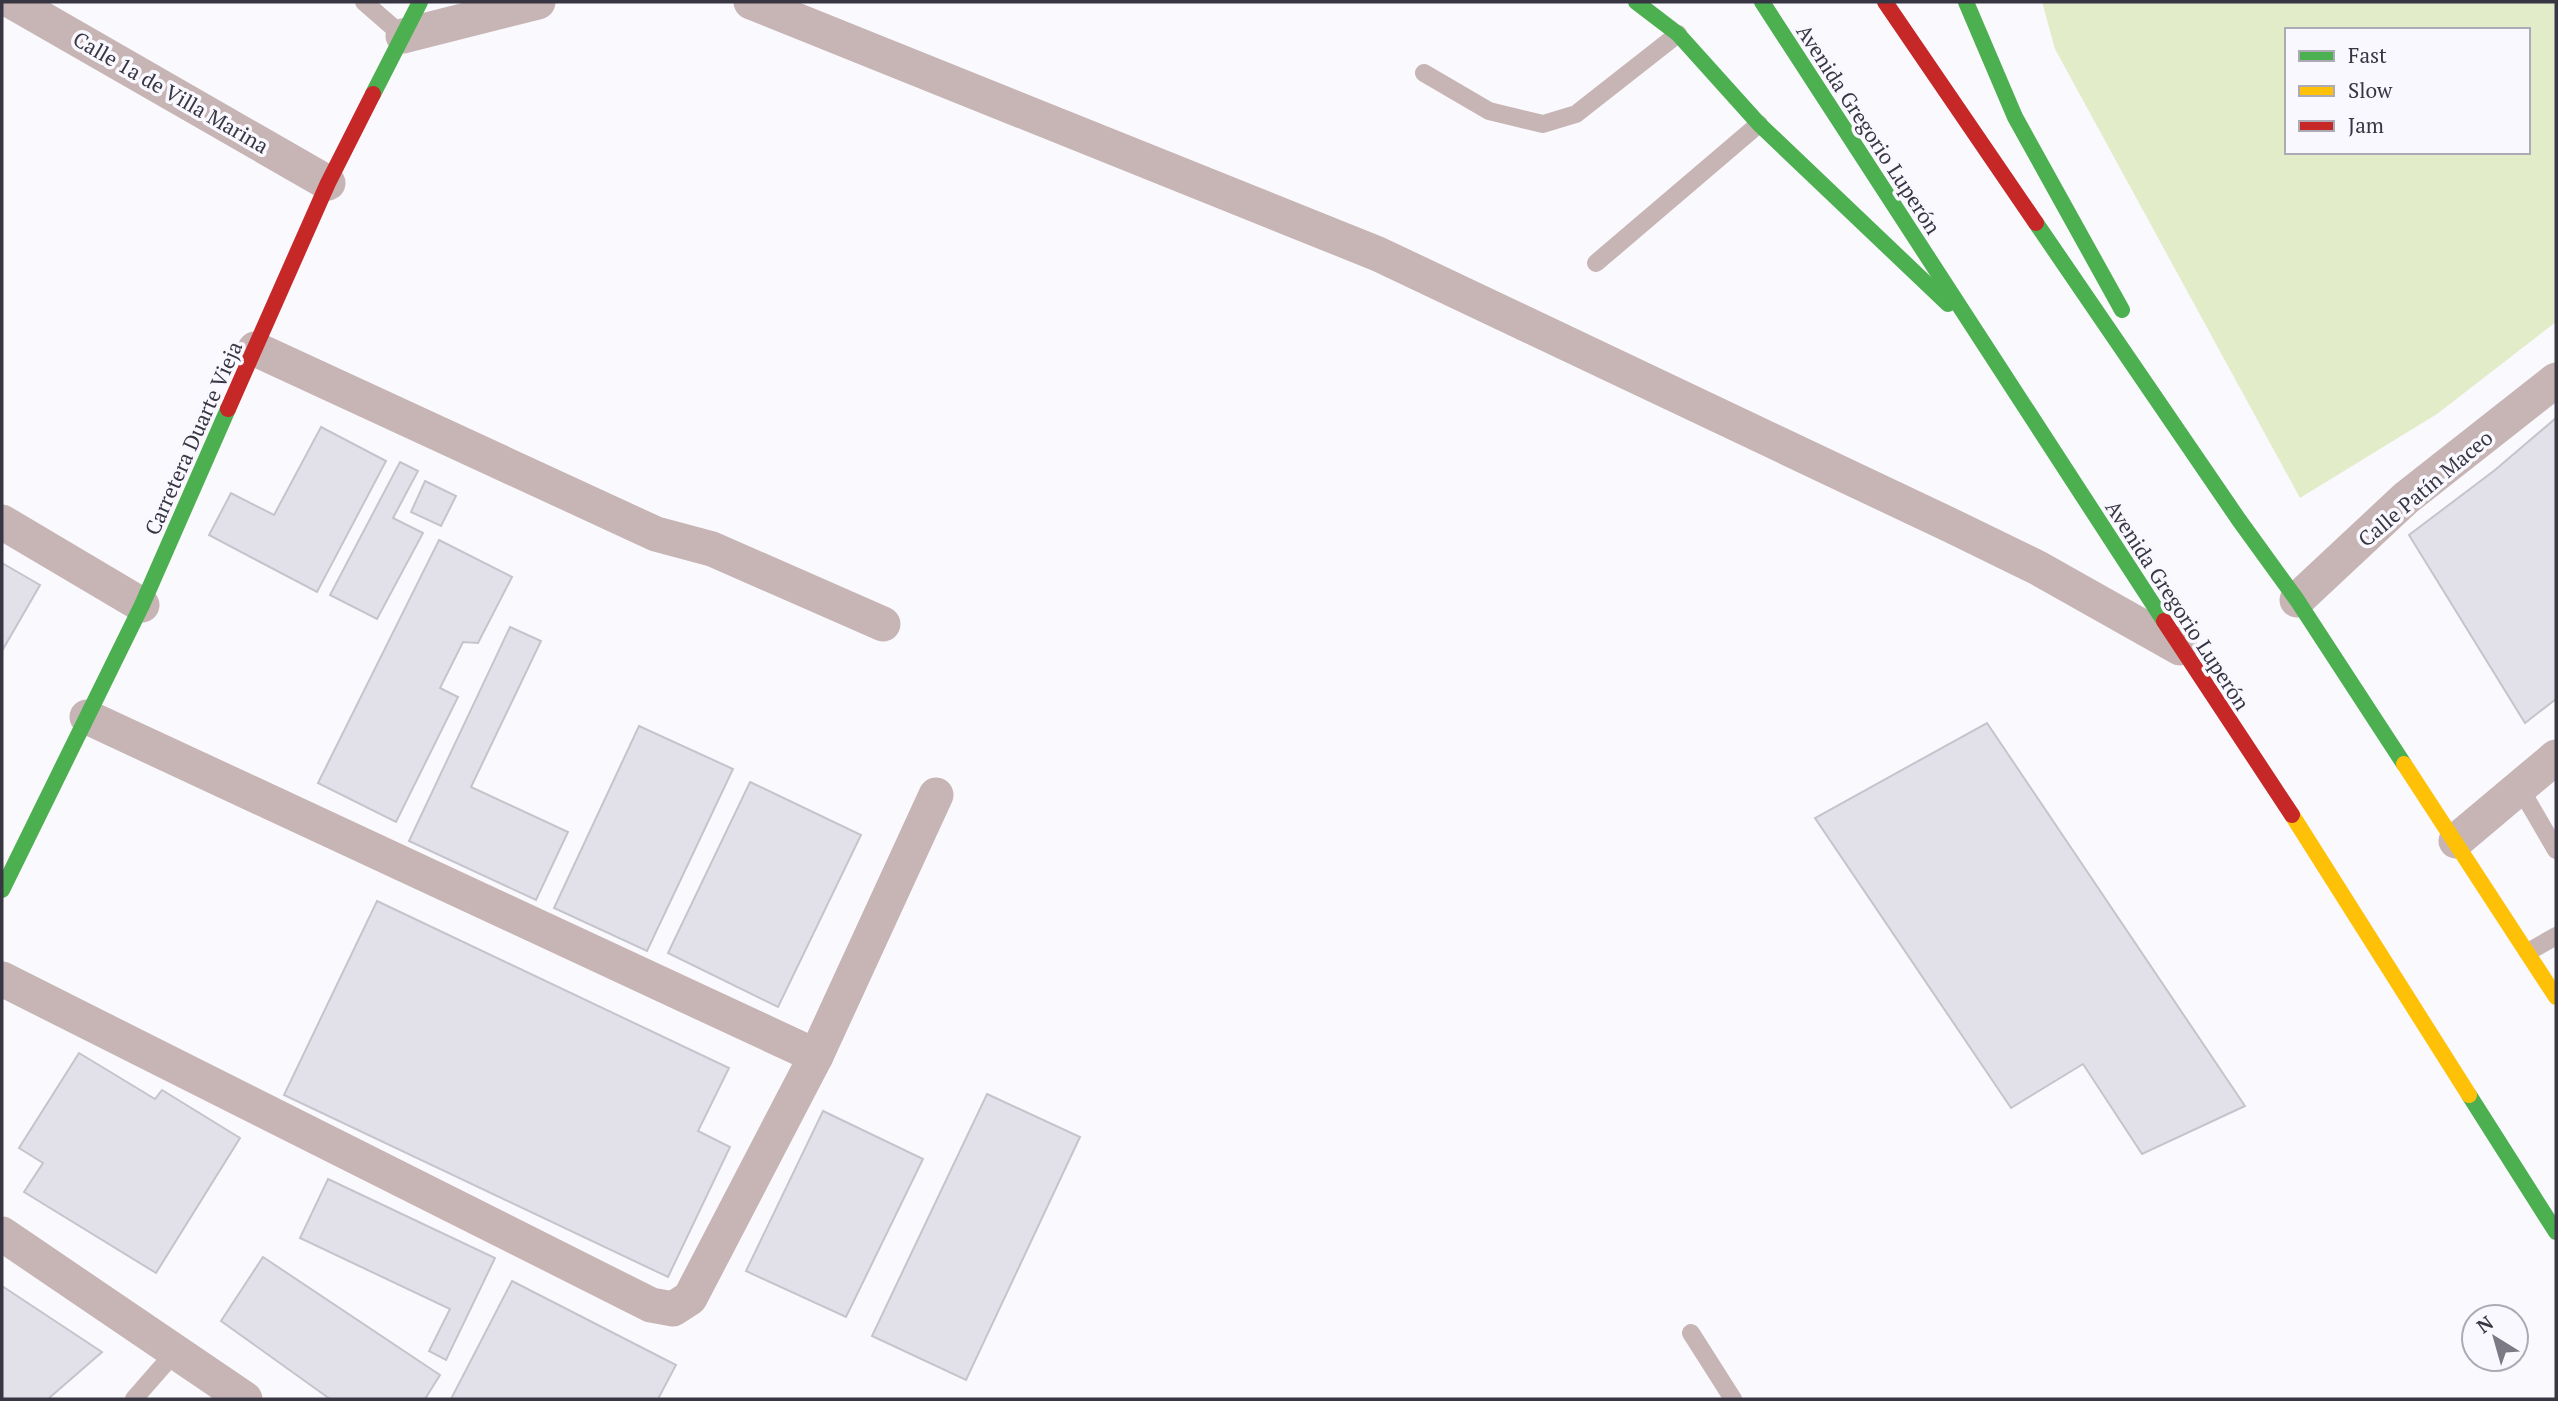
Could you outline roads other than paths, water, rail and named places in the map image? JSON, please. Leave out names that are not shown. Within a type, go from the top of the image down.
[{"type":"main road","name":"Carretera Duarte Vieja","points":[[2,890],[142,605],[328,183],[419,2]]},
{"type":"main road","points":[[1636,2],[1678,34],[1759,124],[1970,325]]},
{"type":"main road","name":"Avenida Gregorio Luperón","points":[[1762,2],[2180,648],[2329,872],[2556,1231]]},
{"type":"main road","points":[[1885,2],[2239,520],[2297,600],[2556,997]]},
{"type":"main road","points":[[1966,2],[2015,117],[2130,325]]},
{"type":"main road","points":[[2150,361],[2239,520]]},
{"type":"street","name":"Calle 1a de Villa Marina","points":[[13,2],[328,183]]},
{"type":"street","points":[[403,36],[538,2]]},
{"type":"street","points":[[751,2],[1378,254],[2038,568],[2180,648]]},
{"type":"street","points":[[255,349],[656,534],[712,549],[883,624]]},
{"type":"street","name":"Calle Patín Maceo","points":[[2297,600],[2406,498],[2556,380]]},
{"type":"street","points":[[2,522],[142,605]]},
{"type":"street","points":[[87,717],[816,1056]]},
{"type":"street","points":[[2455,841],[2556,757]]},
{"type":"street","points":[[2,979],[651,1305],[673,1309],[690,1298],[816,1056],[936,795]]},
{"type":"street","points":[[2,1234],[245,1399]]},
{"type":"lane","points":[[364,2],[403,36]]},
{"type":"lane","points":[[1424,73],[1489,111],[1543,124],[1576,114],[1678,34]]},
{"type":"lane","points":[[1596,262],[1759,124]]},
{"type":"lane","points":[[2519,788],[2556,850]]},
{"type":"lane","points":[[2528,952],[2556,936]]},
{"type":"lane","points":[[1691,1333],[1733,1399]]},
{"type":"lane","points":[[134,1399],[175,1352]]}]
